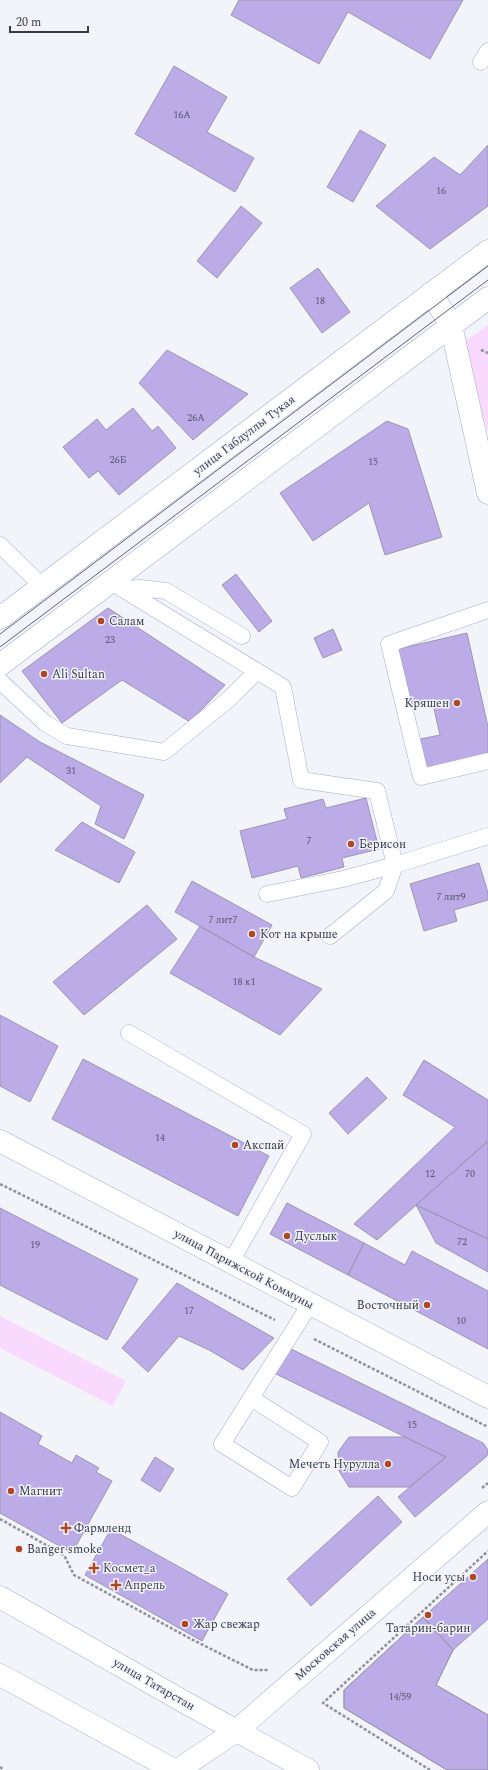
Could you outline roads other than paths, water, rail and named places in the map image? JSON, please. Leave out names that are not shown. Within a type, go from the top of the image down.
[{"type":"street","name":"улица Габдуллы Тукая","points":[[0,618],[488,251]]},
{"type":"street","points":[[432,294],[451,325],[483,447],[488,493]]},
{"type":"street","points":[[0,665],[116,585],[451,325],[488,298]]},
{"type":"street","name":"улица Парижской Коммуны","points":[[0,1141],[488,1397]]},
{"type":"street","name":"Московская улица","points":[[178,1770],[236,1731],[488,1512]]},
{"type":"street","name":"улица Татарстан","points":[[0,1597],[236,1731],[308,1770]]},
{"type":"street","points":[[0,1675],[174,1770]]},
{"type":"lane","points":[[0,545],[42,586]]},
{"type":"lane","points":[[116,585],[166,591],[242,636]]},
{"type":"lane","points":[[116,585],[283,687],[301,780],[377,791],[394,865],[386,891],[330,936]]},
{"type":"lane","points":[[488,610],[389,644],[421,777],[488,761]]},
{"type":"lane","points":[[0,681],[45,723],[67,736],[164,752],[229,699],[257,671]]},
{"type":"lane","points":[[266,894],[343,879],[488,836]]},
{"type":"lane","points":[[128,1033],[303,1134],[231,1262]]},
{"type":"lane","points":[[251,1398],[320,1442],[292,1488],[222,1444],[310,1304]]},
{"type":"tram line","points":[[0,634],[488,266]]},
{"type":"tram line","points":[[0,647],[488,280]]},
{"type":"place","name":"Салам","points":[[101,621]]},
{"type":"place","name":"Ali Sultan","points":[[44,674]]},
{"type":"place","name":"Кряшен","points":[[457,703]]},
{"type":"place","name":"Берисон","points":[[351,844]]},
{"type":"place","name":"Кот на крыше","points":[[252,934]]},
{"type":"place","name":"Акспай","points":[[235,1145]]},
{"type":"place","name":"Дуслык","points":[[287,1236]]},
{"type":"place","name":"Восточный","points":[[427,1305]]},
{"type":"place","name":"Мечеть Нурулла","points":[[388,1464]]},
{"type":"place","name":"Магнит","points":[[11,1491]]},
{"type":"place","name":"Фармленд","points":[[66,1528]]},
{"type":"place","name":"Banger smoke","points":[[19,1549]]},
{"type":"place","name":"Космет_а","points":[[94,1568]]},
{"type":"place","name":"Носи усы","points":[[473,1577]]},
{"type":"place","name":"Апрель","points":[[116,1585]]},
{"type":"place","name":"Татарин-барин","points":[[428,1615]]},
{"type":"place","name":"Жар свежар","points":[[185,1624]]}]
